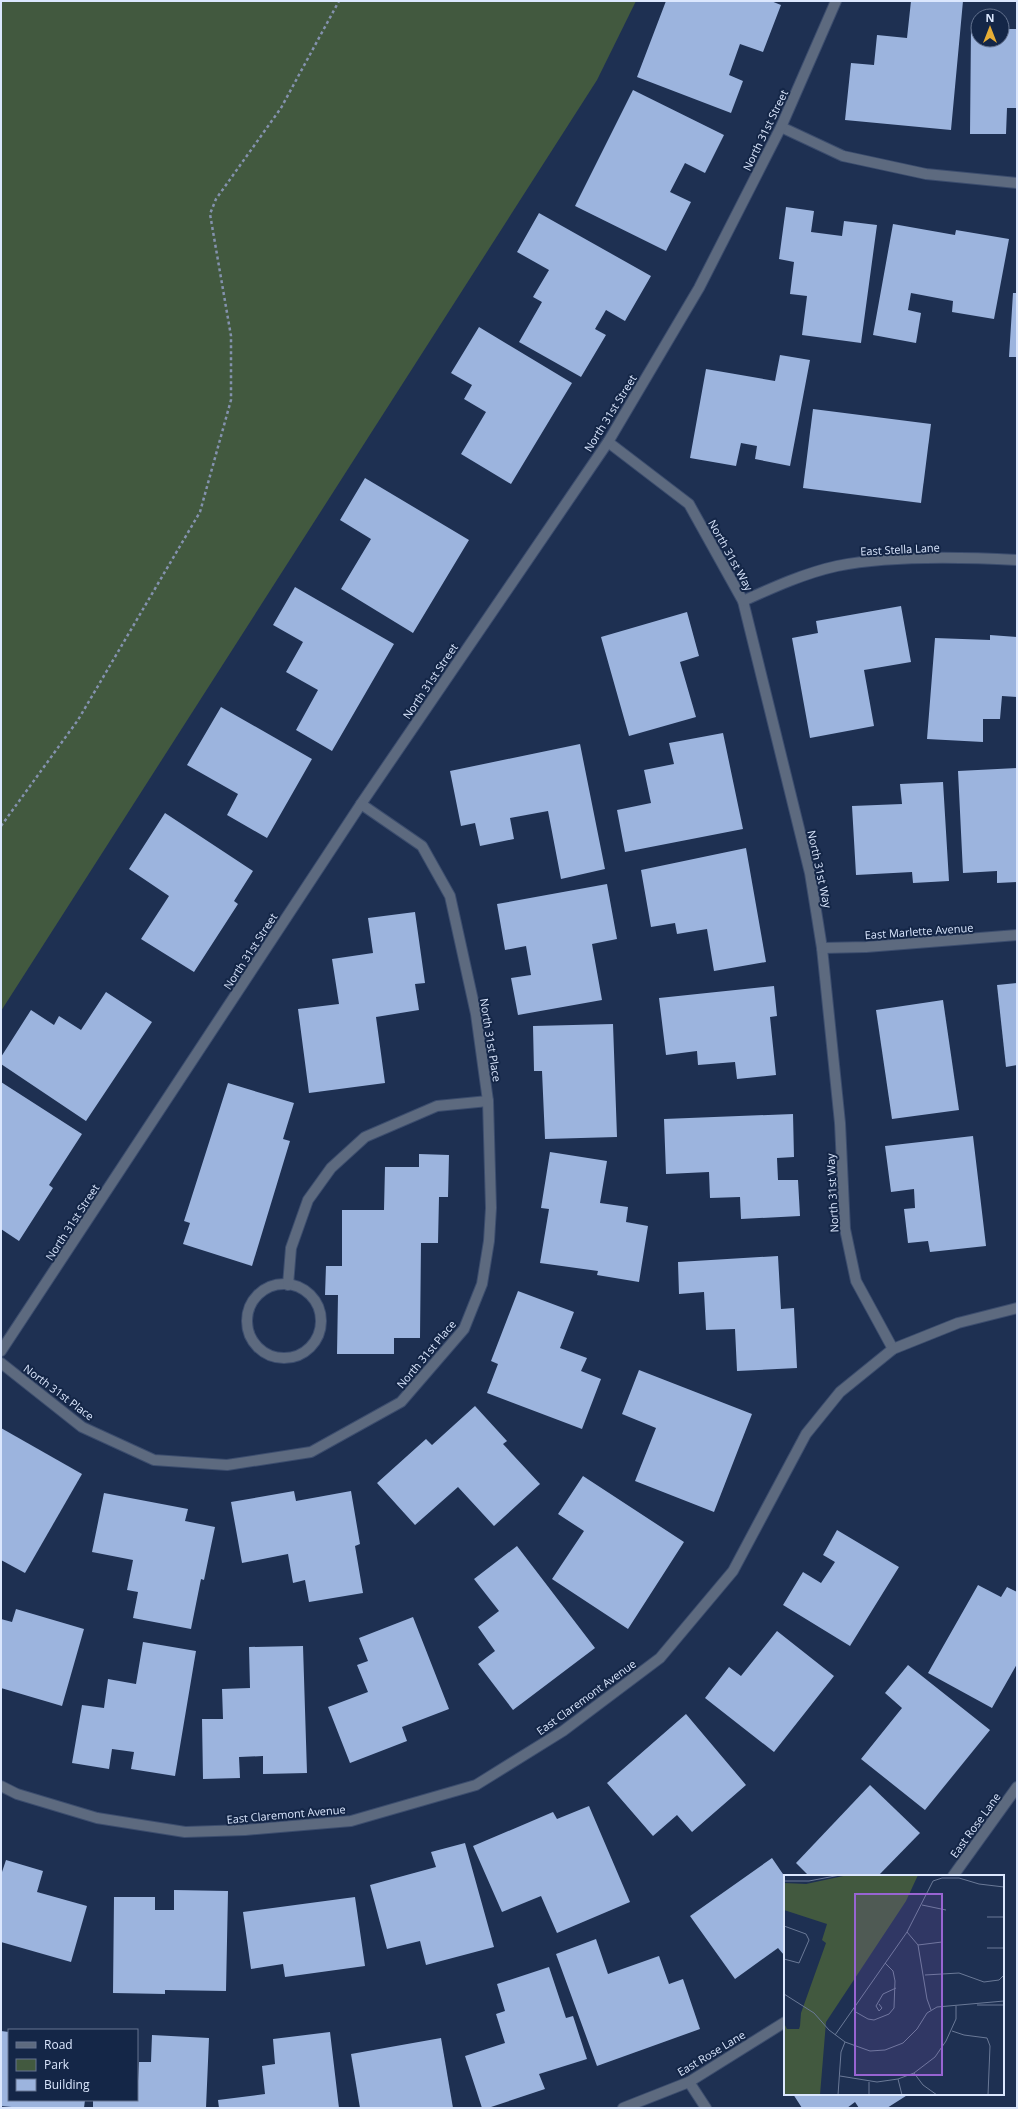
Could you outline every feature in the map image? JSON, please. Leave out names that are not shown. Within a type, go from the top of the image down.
[{"type":"street","name":"North 31st Street","points":[[1,1351],[361,804],[608,442],[699,288],[781,127],[836,1]]},
{"type":"street","points":[[781,127],[843,156],[926,174],[1017,183]]},
{"type":"street","name":"North 31st Way","points":[[608,442],[689,504],[743,601],[810,873],[822,948],[840,1123],[844,1229],[856,1281],[893,1349]]},
{"type":"street","name":"East Stella Lane","points":[[743,601],[784,582],[837,566],[887,560],[984,558],[1017,560]]},
{"type":"street","name":"North 31st Place","points":[[1,1363],[82,1427],[154,1460],[227,1465],[311,1452],[400,1402],[464,1329],[482,1284],[489,1241],[491,1208],[488,1101],[476,1014],[450,896],[422,846],[361,804]]},
{"type":"street","name":"East Marlette Avenue","points":[[822,948],[866,947],[1017,935]]},
{"type":"street","points":[[288,1285],[291,1248],[308,1200],[331,1168],[365,1137],[437,1106],[488,1101]]},
{"type":"street","points":[[275,1285],[288,1285],[300,1288],[310,1294],[317,1304],[321,1316],[321,1327],[317,1339],[309,1348],[299,1355],[287,1358],[275,1357],[264,1352],[255,1343],[249,1333],[247,1321],[249,1309],[255,1298],[264,1290],[275,1285]]},
{"type":"street","name":"East Claremont Avenue","points":[[1,1786],[17,1794],[97,1818],[185,1832],[245,1830],[351,1821],[476,1785],[563,1731],[660,1658],[733,1571],[806,1434],[840,1392],[893,1349],[958,1323],[1017,1308]]},
{"type":"street","name":"East Rose Lane","points":[[954,1875],[1017,1787]]},
{"type":"street","name":"East Rose Lane","points":[[623,2108],[689,2082],[784,2023]]},
{"type":"street","points":[[689,2082],[706,2108]]},
{"type":"path","points":[[1,826],[78,720],[200,512],[231,400],[231,336],[210,214],[216,199],[281,108],[339,1]]},
{"type":"green space","points":[[1,1],[636,1],[597,80],[1,1011]]},
{"type":"building","points":[[666,1],[771,1],[781,5],[763,52],[740,44],[729,75],[743,81],[731,113],[637,77]]},
{"type":"building","points":[[911,1],[963,1],[951,130],[845,120],[851,63],[874,65],[877,35],[907,38]]},
{"type":"building","points":[[1010,29],[1017,29],[1017,108],[1007,108],[1006,134],[970,134],[971,48],[1010,48]]},
{"type":"building","points":[[633,90],[724,135],[705,173],[685,163],[670,192],[691,202],[666,251],[575,206]]},
{"type":"building","points":[[786,207],[814,211],[811,232],[842,236],[844,221],[877,225],[861,343],[802,335],[807,296],[790,294],[794,262],[779,259]]},
{"type":"building","points":[[539,213],[651,276],[625,321],[606,310],[595,329],[606,335],[581,377],[519,342],[542,302],[533,297],[549,270],[517,252]]},
{"type":"building","points":[[893,224],[955,235],[956,230],[1009,239],[994,319],[952,312],[953,301],[911,293],[908,310],[921,313],[916,343],[873,335]]},
{"type":"building","points":[[1013,293],[1017,293],[1017,357],[1009,357]]},
{"type":"building","points":[[479,327],[572,383],[511,484],[461,454],[486,412],[464,399],[472,385],[451,373]]},
{"type":"building","points":[[780,355],[810,360],[790,466],[755,459],[757,446],[741,443],[736,466],[690,458],[706,369],[775,381]]},
{"type":"building","points":[[813,409],[931,424],[921,503],[803,488]]},
{"type":"building","points":[[365,478],[469,540],[413,633],[341,589],[371,539],[340,520]]},
{"type":"building","points":[[295,587],[394,644],[332,751],[296,730],[318,690],[286,672],[303,642],[273,625]]},
{"type":"building","points":[[901,606],[911,662],[864,670],[874,726],[810,738],[792,638],[818,633],[816,621]]},
{"type":"building","points":[[687,612],[699,656],[680,662],[696,717],[629,736],[601,637]]},
{"type":"building","points":[[990,635],[1017,637],[1017,697],[1002,696],[1000,719],[983,719],[983,742],[927,739],[935,638],[990,640]]},
{"type":"building","points":[[221,707],[312,759],[267,838],[227,815],[238,794],[187,765]]},
{"type":"building","points":[[723,733],[743,829],[625,852],[617,810],[651,803],[644,770],[674,764],[669,743]]},
{"type":"building","points":[[580,744],[605,869],[561,879],[548,811],[510,818],[514,839],[480,846],[475,823],[461,826],[450,771]]},
{"type":"building","points":[[1017,768],[1017,882],[997,883],[997,871],[963,873],[958,771]]},
{"type":"building","points":[[943,782],[949,881],[913,883],[912,872],[856,875],[852,806],[902,804],[900,784]]},
{"type":"building","points":[[165,813],[253,871],[234,901],[238,904],[194,972],[141,939],[169,896],[129,869]]},
{"type":"building","points":[[746,848],[766,962],[714,971],[707,929],[677,934],[675,923],[651,927],[641,870]]},
{"type":"building","points":[[607,884],[617,939],[592,944],[602,1000],[518,1015],[511,978],[531,975],[526,946],[505,950],[497,904]]},
{"type":"building","points":[[415,912],[425,983],[415,984],[419,1010],[376,1017],[385,1083],[309,1093],[298,1009],[339,1004],[332,959],[373,953],[368,918]]},
{"type":"building","points":[[1017,983],[1017,1065],[1006,1067],[997,985]]},
{"type":"building","points":[[774,986],[777,1016],[770,1017],[776,1075],[737,1079],[735,1062],[698,1065],[697,1051],[666,1055],[659,998]]},
{"type":"building","points":[[106,992],[152,1022],[86,1121],[1,1064],[1,1057],[31,1010],[54,1025],[59,1016],[81,1030]]},
{"type":"building","points":[[943,1000],[959,1110],[892,1119],[876,1010]]},
{"type":"building","points":[[613,1024],[617,1137],[545,1139],[542,1071],[534,1071],[533,1026]]},
{"type":"building","points":[[1,1082],[82,1134],[49,1185],[53,1188],[19,1241],[1,1229]]},
{"type":"building","points":[[228,1083],[294,1103],[283,1139],[290,1141],[252,1266],[183,1244],[190,1223],[184,1221]]},
{"type":"building","points":[[793,1114],[794,1157],[777,1158],[778,1180],[798,1180],[800,1216],[741,1219],[740,1197],[710,1198],[709,1172],[666,1174],[664,1119]]},
{"type":"building","points":[[973,1136],[986,1246],[930,1252],[928,1241],[908,1243],[904,1209],[915,1208],[914,1189],[891,1192],[885,1146]]},
{"type":"building","points":[[550,1152],[607,1161],[600,1203],[628,1207],[626,1222],[648,1226],[639,1282],[597,1275],[598,1271],[540,1263],[549,1209],[541,1208]]},
{"type":"building","points":[[419,1154],[449,1155],[448,1197],[439,1197],[438,1243],[421,1243],[420,1338],[394,1338],[394,1354],[337,1354],[338,1295],[325,1295],[326,1266],[342,1266],[342,1210],[384,1210],[385,1167],[419,1167]]},
{"type":"building","points":[[778,1256],[781,1309],[794,1308],[797,1368],[737,1371],[735,1329],[706,1330],[704,1292],[679,1294],[678,1262]]},
{"type":"building","points":[[518,1291],[574,1312],[560,1348],[587,1358],[581,1371],[601,1379],[582,1429],[487,1393],[498,1364],[491,1361]]},
{"type":"building","points":[[639,1370],[752,1414],[714,1512],[635,1481],[656,1428],[622,1414]]},
{"type":"building","points":[[475,1406],[507,1441],[503,1444],[540,1484],[494,1526],[458,1487],[415,1525],[377,1483],[426,1439],[432,1445]]},
{"type":"building","points":[[1,1428],[82,1474],[25,1573],[1,1560]]},
{"type":"building","points":[[583,1476],[684,1542],[628,1629],[552,1579],[584,1531],[558,1514]]},
{"type":"building","points":[[294,1491],[296,1501],[351,1491],[360,1544],[355,1546],[363,1593],[309,1602],[305,1580],[293,1583],[288,1554],[242,1563],[231,1502]]},
{"type":"building","points":[[104,1493],[188,1509],[185,1521],[215,1527],[204,1580],[201,1579],[191,1629],[133,1618],[138,1592],[127,1590],[133,1560],[92,1552]]},
{"type":"building","points":[[837,1530],[899,1567],[850,1646],[783,1605],[803,1572],[821,1583],[835,1562],[823,1555]]},
{"type":"building","points":[[517,1546],[595,1648],[513,1710],[478,1664],[495,1651],[478,1627],[499,1611],[474,1579]]},
{"type":"building","points":[[978,1585],[1001,1597],[1007,1587],[1017,1592],[1017,1664],[992,1708],[928,1673]]},
{"type":"building","points":[[16,1609],[84,1629],[62,1706],[1,1688],[1,1619],[12,1622]]},
{"type":"building","points":[[413,1617],[449,1709],[402,1727],[407,1741],[350,1763],[328,1707],[368,1692],[357,1665],[368,1661],[359,1638]]},
{"type":"building","points":[[777,1631],[834,1676],[774,1752],[705,1698],[729,1667],[741,1676]]},
{"type":"building","points":[[143,1642],[196,1651],[175,1776],[131,1769],[134,1752],[112,1749],[109,1769],[72,1763],[82,1705],[104,1708],[108,1679],[136,1684]]},
{"type":"building","points":[[303,1646],[307,1773],[263,1774],[263,1756],[239,1757],[240,1778],[203,1779],[202,1719],[223,1719],[222,1689],[250,1688],[249,1647]]},
{"type":"building","points":[[908,1665],[990,1730],[925,1810],[861,1759],[902,1708],[885,1693]]},
{"type":"building","points":[[686,1714],[746,1785],[692,1832],[677,1815],[653,1836],[607,1783]]},
{"type":"building","points":[[870,1785],[920,1833],[879,1875],[808,1875],[796,1863]]},
{"type":"building","points":[[589,1806],[630,1902],[557,1933],[541,1896],[502,1912],[473,1846],[553,1812],[557,1819]]},
{"type":"building","points":[[465,1843],[494,1947],[426,1965],[420,1941],[387,1949],[370,1885],[436,1867],[431,1852]]},
{"type":"building","points":[[772,1858],[784,1876],[784,1955],[778,1948],[735,1979],[690,1916]]},
{"type":"building","points":[[6,1860],[43,1871],[37,1892],[87,1906],[71,1962],[1,1942],[1,1875]]},
{"type":"building","points":[[174,1890],[228,1891],[226,1991],[165,1990],[165,1994],[113,1993],[114,1897],[155,1897],[155,1910],[174,1910]]},
{"type":"building","points":[[355,1897],[365,1966],[285,1977],[283,1964],[251,1969],[243,1912]]},
{"type":"building","points":[[596,1939],[608,1974],[659,1956],[669,1984],[683,1979],[700,2029],[597,2066],[556,1954]]},
{"type":"building","points":[[549,1967],[566,2018],[573,2016],[587,2059],[539,2074],[545,2089],[488,2108],[482,2108],[465,2056],[505,2043],[496,2014],[505,2011],[497,1984]]},
{"type":"building","points":[[1,2031],[8,2032],[8,2101],[85,2101],[84,2108],[22,2108],[1,2106]]},
{"type":"building","points":[[330,2032],[339,2108],[219,2108],[218,2100],[265,2094],[262,2066],[275,2064],[273,2039]]},
{"type":"building","points":[[152,2035],[209,2038],[206,2108],[93,2108],[93,2101],[138,2101],[139,2062],[151,2062]]},
{"type":"building","points":[[441,2038],[453,2108],[360,2108],[351,2054]]},
{"type":"building","points":[[794,2095],[907,2095],[887,2108],[859,2108],[855,2102],[847,2108],[802,2108]]}]
